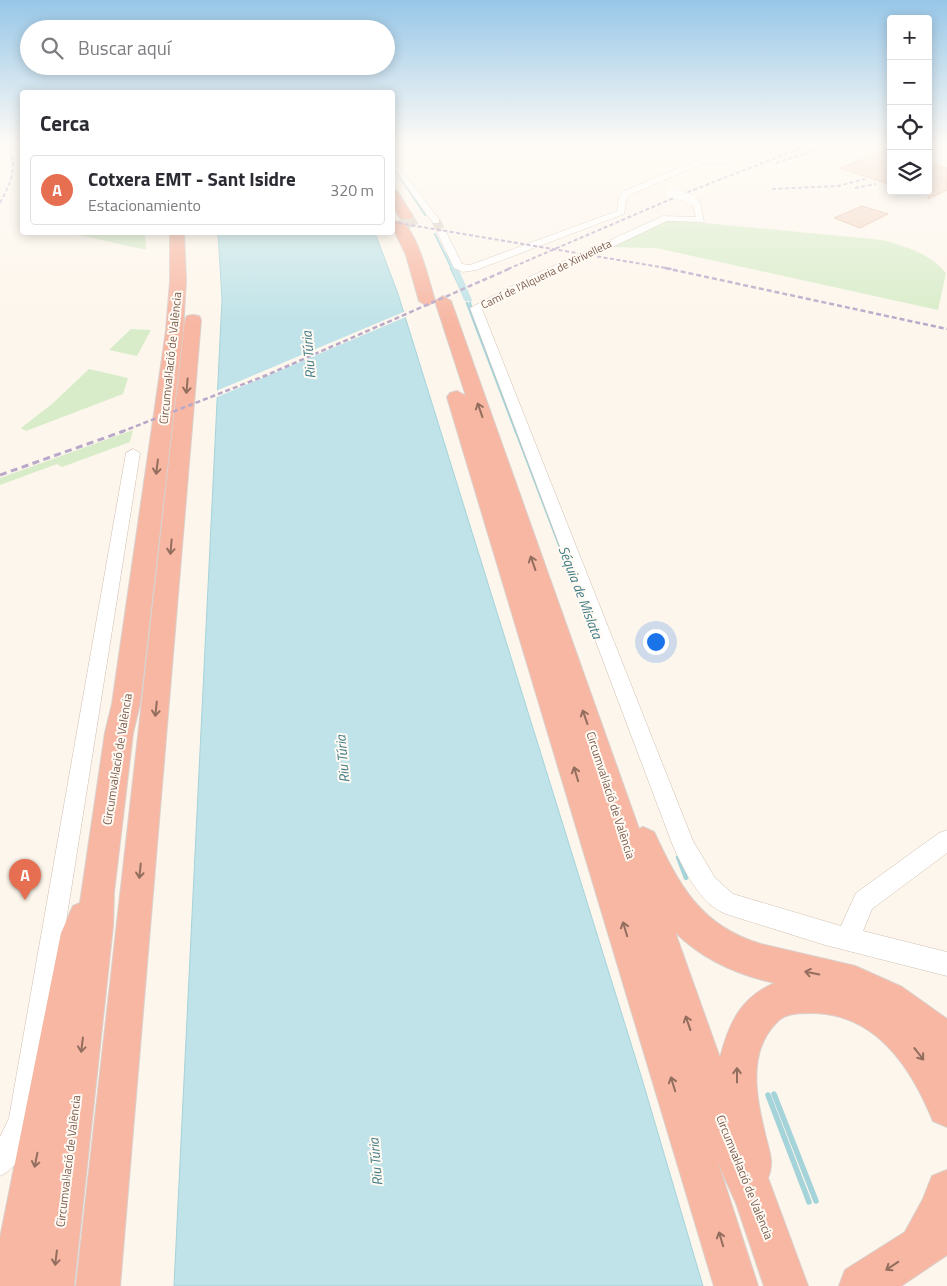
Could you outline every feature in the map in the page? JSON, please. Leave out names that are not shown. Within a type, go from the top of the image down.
[{"type":"highway","name":"Circumval·lació de València","points":[[396,204],[435,301],[612,796],[730,1143],[756,1199],[786,1286]]},
{"type":"highway","name":"Circumval·lació de València","points":[[52,1286],[96,926],[97,892],[119,733],[126,704],[178,298],[177,235]]},
{"type":"highway","name":"Circumval·lació de València","points":[[98,1286],[194,305],[195,260],[192,235]]},
{"type":"highway","name":"Circumval·lació de València","points":[[435,301],[736,1286]]},
{"type":"highway","points":[[612,796],[634,824],[656,874],[673,904],[697,928],[726,948],[759,962],[831,976],[868,989],[898,1006],[947,1042]]},
{"type":"highway","points":[[13,1286],[78,933],[97,892]]},
{"type":"highway","points":[[756,1199],[736,1072],[743,1045],[751,1029],[771,1004],[790,997],[812,994],[861,1006],[885,1019],[907,1038],[928,1066],[947,1107]]},
{"type":"highway","points":[[861,1286],[934,1238],[947,1191]]},
{"type":"highway","points":[[4,1286],[21,1240]]},
{"type":"street","points":[[424,204],[436,221]]},
{"type":"street","points":[[442,232],[458,266],[463,269],[472,268],[621,212],[622,204]]},
{"type":"street","name":"Camí de l'Alqueria de Xirivelleta","points":[[697,204],[701,220],[666,218],[531,280],[476,308],[684,846],[707,885],[726,903],[850,939]]},
{"type":"street","points":[[0,1162],[16,1136],[22,1118],[133,453]]},
{"type":"street","points":[[947,840],[864,901],[854,920],[850,939],[947,964]]},
{"type":"green space","points":[[673,220],[882,240],[900,245],[925,256],[940,266],[946,273],[938,310],[656,248],[610,247],[665,221]]},
{"type":"green space","points":[[79,235],[145,235],[146,249]]},
{"type":"green space","points":[[131,329],[151,330],[137,356],[109,350]]},
{"type":"green space","points":[[89,369],[128,378],[123,394],[26,431],[21,428],[52,404]]},
{"type":"green space","points":[[133,430],[130,442],[62,467],[57,464],[0,485],[0,478]]},
{"type":"water","name":"Riu Túria","points":[[218,235],[376,235],[398,294],[642,1079],[703,1286],[174,1286],[222,299]]},
{"type":"pier","points":[[406,311],[408,316],[215,398],[216,391]]},
{"type":"building","points":[[862,206],[888,214],[860,228],[834,218]]},
{"type":"waterway","name":"Séquia de Mislata","points":[[418,204],[425,215]]},
{"type":"waterway","name":"Séquia de Mislata","points":[[435,234],[452,269]]},
{"type":"waterway","name":"Séquia de Mislata","points":[[448,254],[468,300]]},
{"type":"waterway","name":"Séquia de Mislata","points":[[451,268],[466,300]]},
{"type":"waterway","name":"Séquia de Mislata","points":[[467,303],[516,432]]},
{"type":"waterway","name":"Séquia de Mislata","points":[[470,303],[472,311]]},
{"type":"waterway","name":"Séquia de Mislata","points":[[516,431],[567,565]]},
{"type":"waterway","points":[[678,857],[686,878]]},
{"type":"waterway","name":"Séquia de Mislata","points":[[774,1094],[816,1201]]},
{"type":"waterway","points":[[768,1095],[809,1202]]},
{"type":"tunnel","points":[[406,216],[412,227]]},
{"type":"tunnel","points":[[436,221],[442,232]]},
{"type":"railway","points":[[554,249],[660,204]]},
{"type":"railway","points":[[395,223],[554,249]]},
{"type":"railway","points":[[508,269],[554,249]]},
{"type":"railway","points":[[554,249],[672,269]]},
{"type":"railway","points":[[121,432],[267,375],[511,268]]},
{"type":"railway","points":[[665,268],[947,329]]},
{"type":"railway","points":[[0,475],[124,431]]},
{"type":"place","name":"Cotxera EMT - Sant Isidre","points":[[25,900]]}]
